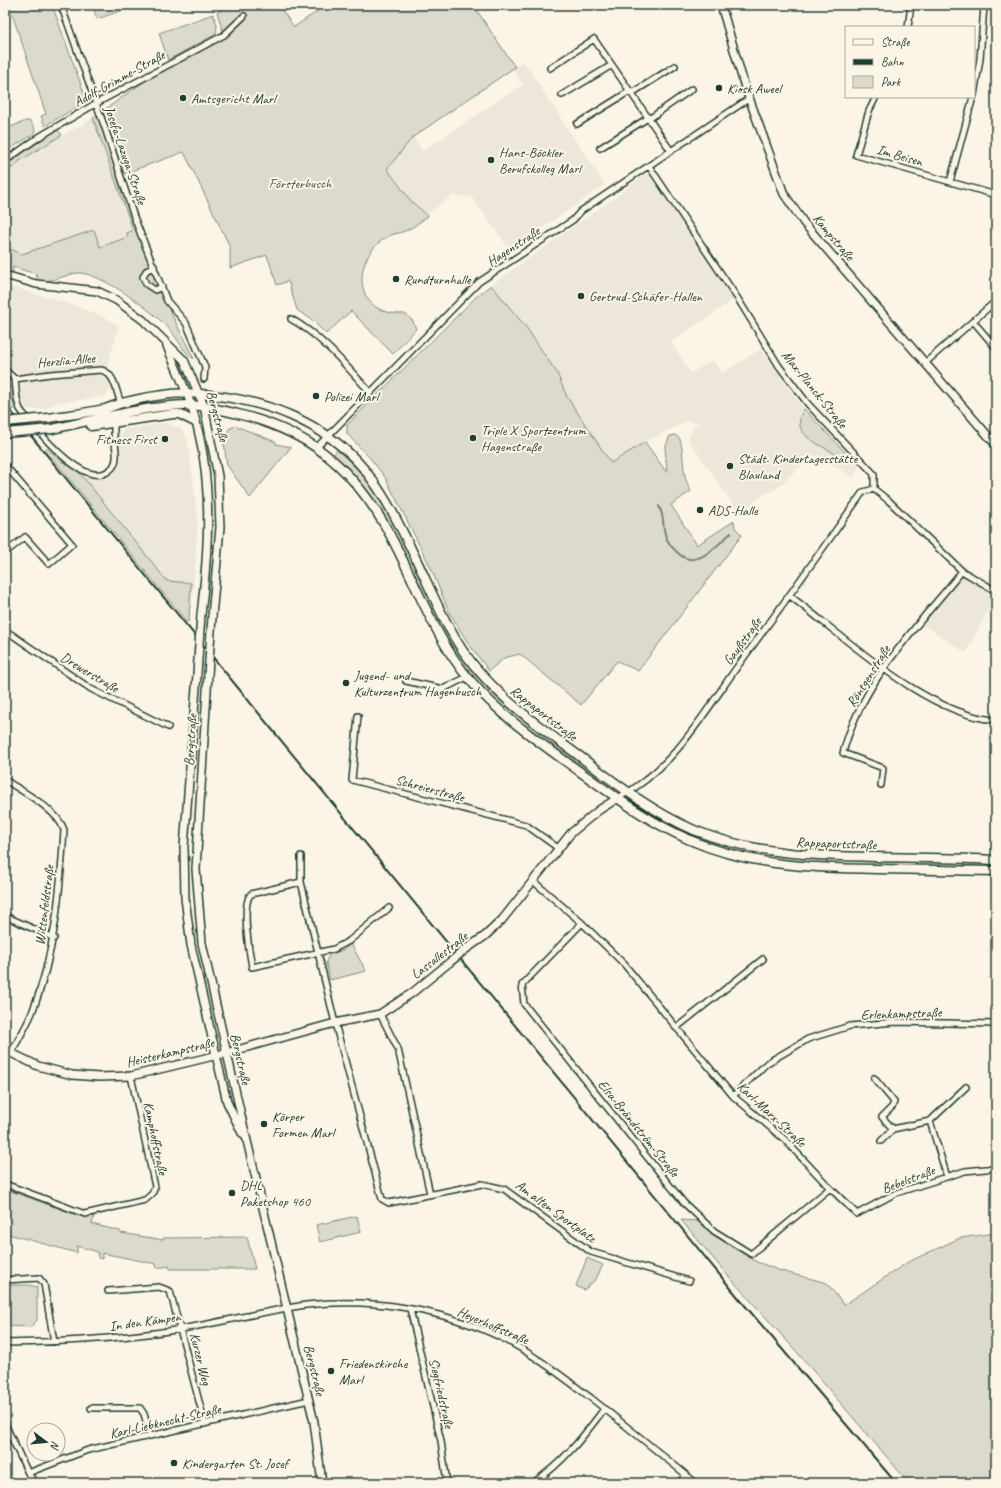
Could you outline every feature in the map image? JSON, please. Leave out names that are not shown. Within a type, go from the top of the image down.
[{"type":"main road","name":"Kampstraße","points":[[721,5],[750,98],[784,194],[804,222],[996,445]]},
{"type":"main road","name":"Bergstraße","points":[[5,275],[36,284],[97,291],[116,300],[143,320],[184,360],[200,393],[204,406],[218,476],[220,527],[212,617],[196,869],[202,943],[248,1148],[317,1435],[322,1483]]},
{"type":"main road","name":"Bergstraße","points":[[166,342],[191,405],[195,422],[207,477],[209,526],[183,869],[191,945],[216,1055],[227,1102],[248,1148]]},
{"type":"main road","points":[[5,422],[48,418],[107,408],[121,403],[170,394],[200,393]]},
{"type":"main road","name":"Rappaportstraße","points":[[200,393],[245,400],[271,407],[299,419],[327,436],[355,458],[384,498],[452,632],[462,650],[485,680],[512,706],[646,805],[691,828],[715,838],[754,848],[794,855],[996,860]]},
{"type":"main road","points":[[5,433],[52,429],[116,418],[172,406],[204,406]]},
{"type":"main road","name":"Rappaportstraße","points":[[204,406],[268,422],[301,437],[317,447],[350,478],[382,522],[441,639],[467,677],[484,696],[525,732],[636,812],[692,841],[751,860],[818,868],[996,871]]},
{"type":"main road","points":[[116,418],[179,414],[195,422]]},
{"type":"main road","name":"Lassallestraße","points":[[226,1053],[335,1023],[380,1014],[412,993],[466,949],[485,936],[502,920],[571,833],[598,810],[618,798]]},
{"type":"main road","name":"Heisterkampstraße","points":[[8,1052],[38,1066],[72,1075],[99,1077],[131,1076],[226,1053]]},
{"type":"street","name":"Josefa-Lazuga-Straße","points":[[61,5],[134,217],[167,301],[186,323],[205,367],[204,379]]},
{"type":"street","points":[[908,26],[911,5]]},
{"type":"street","points":[[961,5],[996,7]]},
{"type":"street","points":[[975,90],[980,59],[984,6]]},
{"type":"street","name":"Adolf-Grimme-Straße","points":[[5,161],[39,137],[95,104],[224,35],[244,16]]},
{"type":"street","points":[[550,68],[594,39],[671,151]]},
{"type":"street","points":[[562,95],[612,65]]},
{"type":"street","points":[[577,124],[675,66]]},
{"type":"street","points":[[600,148],[692,89]]},
{"type":"street","name":"Hagenstraße","points":[[317,447],[479,282],[573,220],[581,211],[750,98]]},
{"type":"street","name":"Im Beisen","points":[[876,98],[856,155],[996,195]]},
{"type":"street","points":[[950,182],[973,98]]},
{"type":"street","name":"Max-Planck-Straße","points":[[649,166],[738,299],[779,366],[808,404],[874,474],[874,489]]},
{"type":"street","points":[[154,266],[146,271],[143,277],[146,284],[155,290],[162,287]]},
{"type":"street","points":[[925,362],[996,301]]},
{"type":"street","points":[[291,319],[309,329],[318,337],[370,392]]},
{"type":"street","points":[[973,321],[996,348]]},
{"type":"street","points":[[5,370],[16,379],[21,411],[45,441],[74,464],[89,472],[96,474],[105,473],[114,465],[116,456],[112,429],[116,418]]},
{"type":"street","name":"Herzlia-Allee","points":[[16,379],[50,374],[101,370],[106,371],[110,375],[121,403]]},
{"type":"street","points":[[5,465],[72,544],[49,564],[24,538],[5,553]]},
{"type":"street","points":[[874,489],[889,501],[962,572],[996,591]]},
{"type":"street","name":"Gaußstraße","points":[[618,798],[639,787],[675,753],[790,596],[863,492],[874,489]]},
{"type":"street","name":"Röntgenstraße","points":[[881,785],[883,768],[843,754],[848,736],[863,702],[883,668],[962,572]]},
{"type":"street","points":[[790,596],[883,668],[932,700],[976,717],[996,720]]},
{"type":"street","name":"Drewerstraße","points":[[5,630],[91,689],[168,727]]},
{"type":"street","points":[[406,681],[443,689],[467,677]]},
{"type":"street","name":"Schreierstraße","points":[[358,716],[352,780],[526,825],[558,848]]},
{"type":"street","name":"Wittenfeldstraße","points":[[5,780],[39,802],[62,824],[64,830],[61,878],[54,938],[46,972],[32,1014],[8,1052]]},
{"type":"street","name":"Am alten Sportplatz","points":[[301,856],[301,882],[319,951],[335,1023],[342,1044],[382,1199],[389,1204],[482,1184],[504,1189],[591,1252],[690,1281]]},
{"type":"street","name":"Karl-Marx-Straße","points":[[533,881],[582,923],[624,964],[733,1096],[784,1139],[830,1188],[857,1214]]},
{"type":"street","points":[[301,882],[251,894],[247,898],[246,908],[252,967],[334,948],[349,941],[389,908]]},
{"type":"street","points":[[5,916],[54,938]]},
{"type":"street","name":"Elsa-Brändström-Straße","points":[[582,923],[522,985],[524,1004],[684,1204],[714,1231],[751,1254],[830,1188]]},
{"type":"street","points":[[676,1028],[763,959]]},
{"type":"street","points":[[380,1014],[398,1049],[430,1194]]},
{"type":"street","name":"Erlenkampstraße","points":[[733,1096],[767,1063],[808,1039],[850,1026],[895,1022],[996,1024]]},
{"type":"street","name":"Kamphoffstraße","points":[[5,1184],[85,1214],[145,1200],[152,1194],[155,1187],[131,1076]]},
{"type":"street","points":[[874,1078],[894,1102],[892,1107],[882,1117],[893,1129]]},
{"type":"street","points":[[881,1141],[893,1129],[930,1120],[966,1086]]},
{"type":"street","name":"Bebelstraße","points":[[930,1120],[946,1177]]},
{"type":"street","name":"Bebelstraße","points":[[857,1214],[896,1193],[965,1171],[996,1168]]},
{"type":"street","points":[[5,1280],[39,1278],[44,1284],[54,1342]]},
{"type":"street","name":"Kurzer Weg","points":[[108,1291],[159,1288],[170,1291],[205,1424]]},
{"type":"street","name":"Heyerhoffstraße","points":[[286,1308],[309,1305],[356,1303],[410,1309],[457,1321],[502,1338],[556,1371],[696,1483]]},
{"type":"street","name":"In den Kämpen","points":[[5,1343],[54,1342],[116,1338],[181,1329],[286,1308]]},
{"type":"street","name":"Siegfriedstraße","points":[[410,1309],[441,1441],[447,1483]]},
{"type":"street","name":"Karl-Liebknecht-Straße","points":[[28,1473],[88,1450],[309,1400]]},
{"type":"street","points":[[91,1408],[140,1408],[144,1414],[150,1436]]},
{"type":"street","points":[[533,1483],[550,1471],[572,1451],[604,1409]]},
{"type":"street","points":[[5,1424],[28,1473],[35,1483]]},
{"type":"street","points":[[679,1483],[686,1475]]},
{"type":"shaded area","name":"Hans-Böckler Berufskolleg Marl","points":[[523,61],[605,185],[510,250],[472,198],[453,195],[423,217],[387,169],[413,137],[423,151],[523,84],[512,69]]},
{"type":"shaded area","points":[[93,118],[133,231],[128,237],[99,247],[94,231],[22,254],[5,247],[5,174],[21,160]]},
{"type":"shaded area","points":[[648,172],[733,300],[671,342],[691,373],[713,360],[722,373],[761,349],[804,409],[859,467],[853,477],[820,456],[811,456],[775,490],[764,494],[739,513],[688,439],[695,425],[702,424],[688,421],[645,442],[611,463],[567,397],[557,373],[526,327],[491,285],[617,196]]},
{"type":"shaded area","points":[[5,285],[67,303],[102,316],[119,326],[106,371],[110,375],[110,390],[105,397],[56,403],[46,409],[25,409],[20,402],[21,390],[18,372],[12,370],[5,364]]},
{"type":"shaded area","points":[[166,423],[180,428],[188,440],[198,521],[192,606],[190,606],[191,583],[167,581],[79,472],[96,478],[106,477],[113,474],[119,466],[121,459],[118,435],[122,434],[124,429]]},
{"type":"shaded area","points":[[962,571],[990,589],[996,596],[966,653],[920,623]]},
{"type":"green space","points":[[9,5],[52,5],[87,101],[45,126],[41,116],[46,114]]},
{"type":"green space","points":[[92,5],[138,5],[97,19]]},
{"type":"green space","name":"Försterbusch","points":[[219,5],[278,5],[294,27],[327,5],[473,5],[515,67],[413,137],[387,169],[411,201],[428,216],[410,229],[391,235],[375,246],[363,270],[363,288],[369,301],[383,311],[405,314],[413,321],[416,329],[393,354],[351,311],[326,334],[311,319],[297,310],[288,281],[277,285],[267,255],[230,268],[230,247],[184,152],[120,175],[165,301],[194,359],[184,349],[170,330],[153,314],[126,294],[99,279],[87,274],[77,273],[56,279],[38,281],[36,274],[13,267],[13,274],[5,270],[5,247],[22,254],[94,230],[100,247],[128,237],[127,233],[133,230],[93,118],[166,66],[224,35],[217,12],[221,11]]},
{"type":"green space","points":[[213,14],[217,25],[216,34],[168,60],[159,33]]},
{"type":"green space","points":[[26,121],[30,121],[34,126],[34,134],[5,152],[5,129]]},
{"type":"green space","points":[[57,129],[62,135],[21,160],[5,174],[5,166]]},
{"type":"green space","name":"Triple X Sportzentrum Hagenstraße","points":[[491,285],[526,327],[557,373],[567,397],[611,463],[645,442],[667,473],[665,448],[670,436],[675,435],[680,439],[684,473],[691,491],[671,505],[697,545],[734,521],[735,528],[742,535],[638,671],[617,661],[581,705],[520,654],[504,658],[489,671],[468,643],[449,612],[430,566],[385,477],[370,458],[347,434],[347,425],[478,295]]},
{"type":"green space","points":[[5,377],[12,383],[12,397],[15,409],[5,409]]},
{"type":"green space","points":[[804,409],[845,452],[839,457],[803,433],[800,426],[800,418]]},
{"type":"green space","points":[[236,426],[276,442],[276,444],[291,447],[250,498],[227,465],[223,438],[230,428]]},
{"type":"green space","points":[[47,448],[60,460],[79,472],[167,581],[191,583],[189,621],[187,622],[45,449]]},
{"type":"green space","points":[[337,450],[359,471],[377,494],[406,546],[445,628],[460,654],[474,673],[489,690],[524,722],[601,777],[599,778],[503,709],[477,682],[448,643],[392,531],[333,455]]},
{"type":"green space","points":[[351,944],[366,971],[330,980],[326,962],[329,955],[343,950]]},
{"type":"green space","points":[[5,1189],[80,1216],[94,1216],[92,1224],[120,1231],[121,1233],[163,1240],[163,1238],[247,1237],[255,1269],[170,1269],[169,1266],[157,1268],[156,1264],[102,1253],[102,1259],[98,1258],[98,1252],[77,1246],[77,1253],[5,1233]]},
{"type":"green space","points":[[357,1216],[361,1232],[320,1242],[316,1225]]},
{"type":"green space","points":[[681,1220],[697,1221],[715,1236],[757,1262],[781,1271],[827,1283],[844,1305],[908,1262],[960,1238],[996,1233],[996,1483],[909,1483]]},
{"type":"green space","points":[[587,1258],[603,1265],[596,1279],[584,1290],[576,1286]]},
{"type":"green space","points":[[10,1285],[29,1285],[37,1287],[37,1320],[31,1327],[5,1326],[5,1289]]},
{"type":"waterway","points":[[659,506],[667,540],[679,554],[686,558],[700,558],[731,533]]},
{"type":"railway","points":[[5,404],[742,1302],[896,1483]]},
{"type":"place","name":"Kiosk Aweel","points":[[719,88]]},
{"type":"place","name":"Amtsgericht Marl","points":[[183,98]]},
{"type":"place","name":"Hans-Böckler Berufskolleg Marl","points":[[491,160]]},
{"type":"place","name":"Rundturnhalle","points":[[396,279]]},
{"type":"place","name":"Gertrud-Schäfer-Hallen","points":[[581,296]]},
{"type":"place","name":"Polizei Marl","points":[[316,396]]},
{"type":"place","name":"Triple X Sportzentrum Hagenstraße","points":[[473,438]]},
{"type":"place","name":"Fitness First","points":[[165,439]]},
{"type":"place","name":"Städt. Kindertagesstätte Blauland","points":[[730,466]]},
{"type":"place","name":"ADS-Halle","points":[[700,510]]},
{"type":"place","name":"Jugend- und Kulturzentrum Hagenbusch","points":[[346,683]]},
{"type":"place","name":"Körper Formen Marl","points":[[264,1124]]},
{"type":"place","name":"DHL Paketshop 460","points":[[232,1193]]},
{"type":"place","name":"Friedenskirche Marl","points":[[331,1371]]},
{"type":"place","name":"Kindergarten St. Josef","points":[[174,1463]]}]
